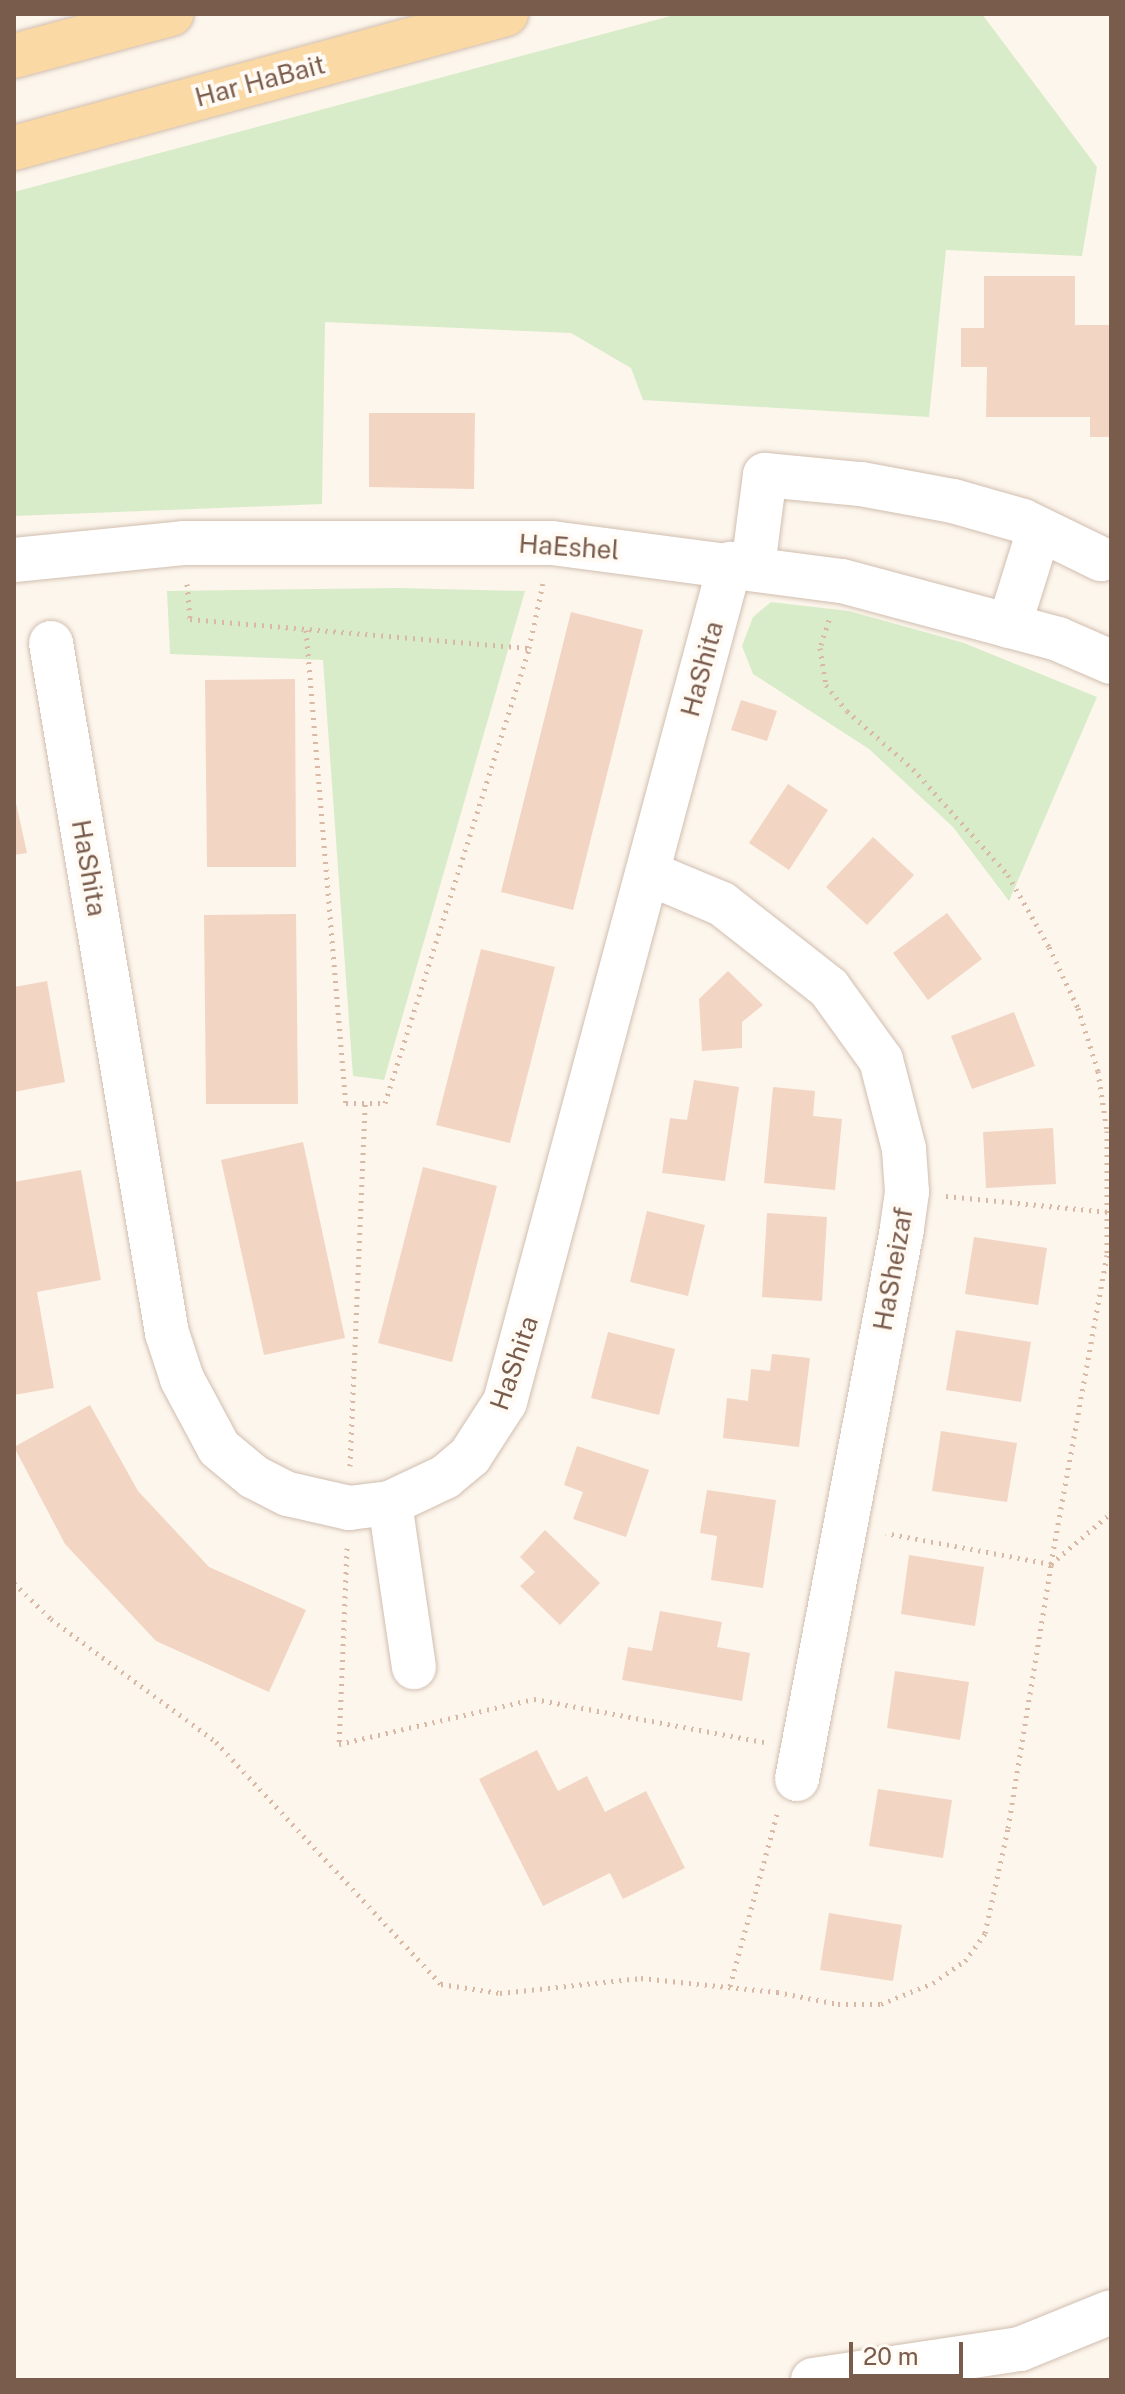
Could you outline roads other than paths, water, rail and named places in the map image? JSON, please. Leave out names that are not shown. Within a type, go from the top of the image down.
[{"type":"main road","points":[[14,56],[171,14]]},
{"type":"main road","name":"Har HaBait","points":[[14,148],[506,14]]},
{"type":"street","name":"HaShita","points":[[51,643],[167,1333],[182,1379],[219,1448],[254,1477],[288,1494],[369,1506],[445,1477],[470,1456],[505,1402],[648,873],[742,566],[765,475],[861,484],[953,501],[1039,530]]},
{"type":"street","points":[[1009,626],[1039,530],[1101,559]]},
{"type":"street","name":"HaEshel","points":[[14,560],[183,543],[552,543],[842,581],[1009,626],[1111,662]]},
{"type":"street","name":"HaSheizaf","points":[[648,873],[722,904],[829,988],[881,1060],[902,1134],[907,1192],[800,1764]]},
{"type":"street","points":[[369,1506],[414,1667]]},
{"type":"street","points":[[813,2380],[1020,2349],[1111,2312]]}]
